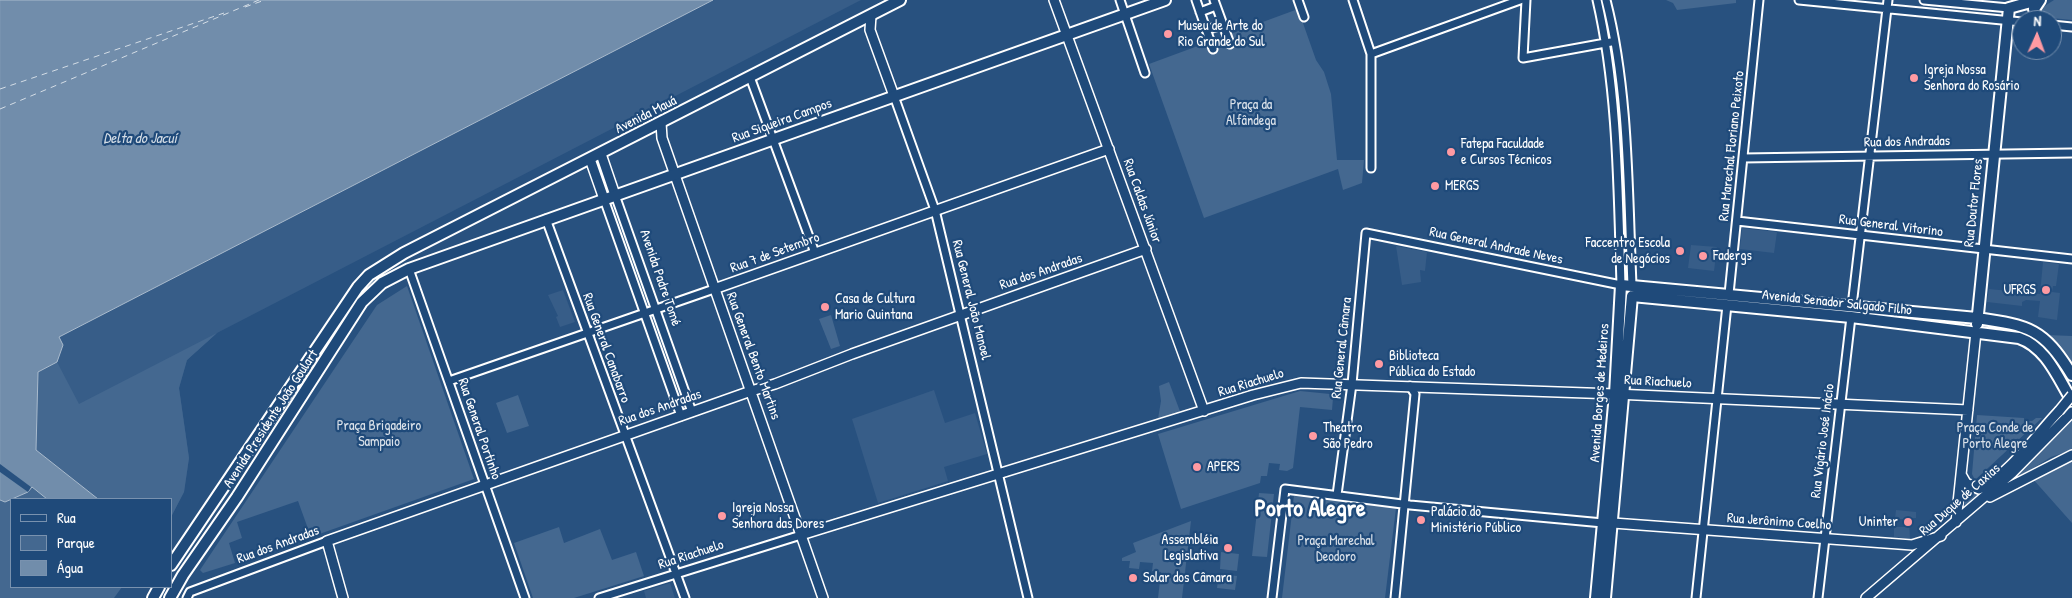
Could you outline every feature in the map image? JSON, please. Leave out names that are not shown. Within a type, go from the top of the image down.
[{"type":"main road","name":"Avenida Mauá","points":[[404,253],[661,124],[900,0]]},
{"type":"main road","name":"Rua Siqueira Campos","points":[[409,269],[1165,0]]},
{"type":"main road","points":[[2010,4],[2039,0]]},
{"type":"main road","name":"Rua Doutor Flores","points":[[1976,332],[2010,4]]},
{"type":"main road","name":"Avenida Presidente João Goulart","points":[[172,564],[358,287],[369,275],[404,253]]},
{"type":"main road","name":"Avenida Presidente João Goulart","points":[[170,598],[183,575],[237,497],[362,302],[382,283],[409,269]]},
{"type":"main road","name":"Avenida Senador Salgado Filho","points":[[1621,285],[1977,318],[2020,325],[2038,332],[2054,346],[2072,375]]},
{"type":"main road","name":"Avenida Borges de Medeiros","points":[[1620,394],[1621,285]]},
{"type":"main road","name":"Avenida Senador Salgado Filho","points":[[1632,296],[1851,318],[2019,338],[2037,348],[2054,370],[2072,401]]},
{"type":"main road","name":"Avenida Borges de Medeiros","points":[[1605,598],[1608,523],[1620,394],[1632,296]]},
{"type":"main road","name":"Avenida Borges de Medeiros","points":[[1596,598],[1608,523]]},
{"type":"street","name":"Rua Caldas Júnior","points":[[1054,0],[1204,411]]},
{"type":"street","points":[[1120,0],[1145,73]]},
{"type":"street","points":[[1196,0],[1214,50]]},
{"type":"street","points":[[1298,0],[1304,17]]},
{"type":"street","points":[[1353,0],[1371,54],[1371,168]]},
{"type":"street","points":[[1371,54],[1520,0]]},
{"type":"street","points":[[1526,0],[1523,58],[1616,41]]},
{"type":"street","name":"Avenida Borges de Medeiros","points":[[1597,0],[1607,42],[1618,189],[1621,285]]},
{"type":"street","points":[[1606,0],[1616,41],[1628,188],[1632,285]]},
{"type":"street","name":"Rua Marechal Floriano Peixoto","points":[[1729,294],[1759,0]]},
{"type":"street","points":[[1799,0],[1887,4],[2012,21]]},
{"type":"street","points":[[1924,0],[2010,4]]},
{"type":"street","points":[[1200,12],[1215,3],[1230,44]]},
{"type":"street","points":[[1852,306],[1887,4]]},
{"type":"street","name":"Rua General João Manoel","points":[[871,15],[870,30],[935,210],[962,314],[1028,598]]},
{"type":"street","points":[[1206,30],[1222,25]]},
{"type":"street","points":[[750,77],[815,253]]},
{"type":"street","name":"Rua General Bento Martins","points":[[661,124],[662,138],[823,598]]},
{"type":"street","points":[[1614,138],[1624,137]]},
{"type":"street","name":"Rua 7 de Setembro","points":[[449,381],[1108,149]]},
{"type":"street","name":"Rua dos Andradas","points":[[1743,158],[2072,153]]},
{"type":"street","name":"Avenida Padre Tomé","points":[[601,154],[692,412]]},
{"type":"street","name":"Avenida Padre Tomé","points":[[590,159],[681,416]]},
{"type":"street","points":[[1618,189],[1628,188]]},
{"type":"street","name":"Rua General Canabarro","points":[[546,219],[685,598]]},
{"type":"street","name":"Rua General Vitorino","points":[[1737,221],[2072,259]]},
{"type":"street","name":"Rua General Andrade Neves","points":[[1366,233],[1621,285]]},
{"type":"street","name":"Rua General Câmara","points":[[1337,495],[1352,384],[1366,233]]},
{"type":"street","points":[[619,240],[631,236]]},
{"type":"street","name":"Rua dos Andradas","points":[[187,598],[190,592],[327,541],[751,390],[775,384],[852,354],[1146,249]]},
{"type":"street","points":[[628,264],[639,260]]},
{"type":"street","name":"Rua General Portinho","points":[[409,269],[525,598]]},
{"type":"street","points":[[1696,598],[1727,305]]},
{"type":"street","name":"Rua Vigário José Inácio","points":[[1818,598],[1851,318]]},
{"type":"street","name":"Rua Doutor Flores","points":[[1968,410],[1976,332]]},
{"type":"street","points":[[662,364],[674,360]]},
{"type":"street","name":"Rua Riachuelo","points":[[599,598],[1288,385],[1352,384],[1410,386],[1841,403],[1968,410]]},
{"type":"street","points":[[1394,598],[1415,394],[1410,386]]},
{"type":"street","name":"Rua Duque de Caxias","points":[[1962,476],[1966,483],[1979,488],[1988,485],[2007,468],[2072,395]]},
{"type":"street","points":[[1956,522],[1968,410]]},
{"type":"street","name":"Rua Duque de Caxias","points":[[1866,598],[1941,536],[2012,473],[2070,415]]},
{"type":"street","points":[[1977,504],[2072,455]]},
{"type":"street","points":[[1272,598],[1285,489],[1404,504]]},
{"type":"street","name":"Rua Jerônimo Coelho","points":[[1404,504],[1608,523],[1912,545],[1941,536]]},
{"type":"street","points":[[327,541],[343,598]]},
{"type":"shaded area","points":[[713,0],[861,0],[217,333],[187,360],[179,388],[189,458],[184,492],[172,515],[172,498],[97,498],[36,450],[38,372],[63,345],[59,337]]},
{"type":"shaded area","points":[[1742,228],[1777,232],[1774,253],[1740,249]]},
{"type":"shaded area","name":"Fadergs","points":[[1691,245],[1717,247],[1714,271],[1688,268]]},
{"type":"shaded area","points":[[1396,246],[1427,252],[1425,271],[1420,270],[1421,282],[1402,285]]},
{"type":"shaded area","name":"UFRGS","points":[[2043,262],[2059,264],[2056,286],[2053,286],[2052,292],[2060,293],[2057,320],[2038,317],[2040,301],[2026,300],[2022,302],[2022,306],[1987,302],[1989,289],[2040,294]]},
{"type":"shaded area","points":[[563,290],[575,322],[560,327],[556,317],[558,316],[548,295]]},
{"type":"shaded area","points":[[934,390],[945,423],[975,413],[987,454],[944,467],[948,481],[878,503],[852,419]]},
{"type":"shaded area","name":"Uninter","points":[[1896,510],[1916,512],[1916,518],[1909,518],[1910,539],[1894,537],[1894,527],[1906,527],[1907,519],[1895,519]]},
{"type":"shaded area","points":[[670,583],[675,598],[646,598],[644,591]]},
{"type":"green space","points":[[1666,0],[1736,0],[1736,3],[1677,10],[1673,3]]},
{"type":"green space","points":[[2054,0],[2072,0],[2072,20],[2062,19],[2062,10],[2040,9]]},
{"type":"green space","name":"Praça da Alfândega","points":[[1298,9],[1316,60],[1324,72],[1331,94],[1337,160],[1364,160],[1362,183],[1343,190],[1338,169],[1204,218],[1149,64]]},
{"type":"green space","name":"Praça Brigadeiro Sampaio","points":[[407,286],[474,479],[311,537],[298,501],[237,522],[242,538],[229,543],[235,563],[203,573],[200,570],[377,305]]},
{"type":"green space","points":[[831,315],[840,346],[831,349],[819,319]]},
{"type":"green space","points":[[217,333],[187,360],[179,388],[189,458],[184,492],[172,515],[172,498],[97,498],[36,450],[38,372],[57,362],[79,404]]},
{"type":"green space","points":[[2047,335],[2072,336],[2072,369],[2056,344]]},
{"type":"green space","points":[[1169,382],[1181,414],[1158,419],[1161,401],[1159,386]]},
{"type":"green space","points":[[1300,391],[1330,394],[1333,398],[1332,410],[1300,407],[1293,468],[1287,471],[1279,470],[1280,464],[1269,463],[1267,476],[1261,476],[1260,483],[1181,509],[1158,434]]},
{"type":"green space","points":[[518,395],[529,426],[507,433],[496,403]]},
{"type":"green space","name":"Praça Conde de Porto Alegre","points":[[1977,415],[2024,418],[2024,421],[2042,418],[1975,480],[1972,474]]},
{"type":"green space","points":[[2072,417],[2072,450],[2051,457],[2016,479],[2012,475]]},
{"type":"green space","points":[[2072,457],[2072,523],[2032,478]]},
{"type":"green space","points":[[31,487],[46,498],[14,498],[28,492]]},
{"type":"green space","points":[[1967,488],[1978,494],[1964,507]]},
{"type":"green space","points":[[1259,493],[1274,494],[1267,557],[1252,556]]},
{"type":"green space","name":"Praça Marechal Deodoro","points":[[1294,496],[1396,508],[1385,598],[1282,598]]},
{"type":"green space","points":[[0,500],[5,502],[10,500],[10,588],[121,588],[114,598],[0,598]]},
{"type":"green space","points":[[1191,521],[1182,598],[1158,598],[1161,572],[1152,571],[1153,563],[1140,562],[1139,569],[1129,568],[1130,561],[1122,561],[1122,558],[1136,552],[1133,543]]},
{"type":"green space","points":[[559,527],[564,543],[600,529],[612,560],[636,552],[644,576],[574,598],[533,598],[514,543]]},
{"type":"green space","points":[[1221,552],[1239,554],[1237,571],[1220,569]]},
{"type":"green space","points":[[1219,574],[1237,576],[1235,590],[1217,588]]},
{"type":"water","name":"Delta do Jacuí","points":[[0,0],[713,0],[59,337],[63,345],[57,362],[38,372],[36,450],[97,498],[46,498],[32,487],[28,492],[10,498],[5,502],[0,500]]},
{"type":"pier","points":[[0,464],[31,487],[28,492],[0,472]]},
{"type":"ferry route","points":[[0,109],[259,0]]},
{"type":"ferry route","points":[[245,7],[265,0]]},
{"type":"ferry route","points":[[0,89],[224,13]]},
{"type":"place","name":"Museu de Arte do Rio Grande do Sul","points":[[1168,34]]},
{"type":"place","name":"Igreja Nossa Senhora do Rosário","points":[[1914,78]]},
{"type":"place","name":"Fatepa Faculdade e Cursos Técnicos","points":[[1451,152]]},
{"type":"place","name":"MERGS","points":[[1435,186]]},
{"type":"place","name":"Faccentro Escola de Negócios","points":[[1680,251]]},
{"type":"place","name":"Fadergs","points":[[1703,256]]},
{"type":"place","name":"UFRGS","points":[[2046,290]]},
{"type":"place","name":"Casa de Cultura Mario Quintana","points":[[825,307]]},
{"type":"place","name":"Biblioteca Pública do Estado","points":[[1379,364]]},
{"type":"place","name":"Theatro São Pedro","points":[[1313,436]]},
{"type":"place","name":"APERS","points":[[1197,467]]},
{"type":"place","name":"Igreja Nossa Senhora das Dores","points":[[722,516]]},
{"type":"place","name":"Palácio do Ministério Público","points":[[1421,520]]},
{"type":"place","name":"Uninter","points":[[1908,522]]},
{"type":"place","name":"Assembléia Legislativa","points":[[1228,548]]},
{"type":"place","name":"Solar dos Câmara","points":[[1133,578]]},
{"type":"district","name":"Porto Alegre","points":[[1310,510]]}]
